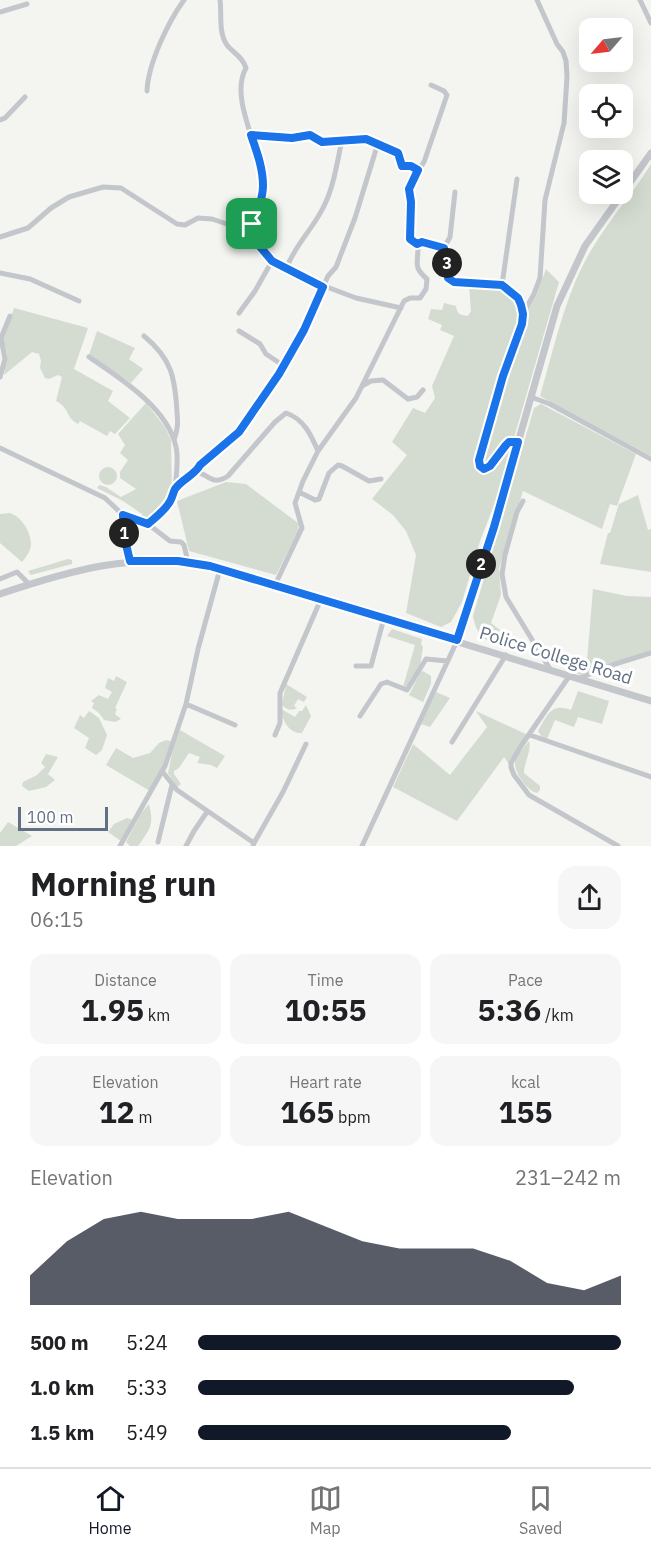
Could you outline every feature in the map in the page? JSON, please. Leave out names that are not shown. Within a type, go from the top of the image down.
[{"type":"street","points":[[147,91],[147,78],[160,41],[184,0]]},
{"type":"street","points":[[220,0],[223,37],[246,68],[242,93],[247,128],[260,161],[263,187],[252,224],[252,237]]},
{"type":"street","points":[[518,442],[509,442],[490,466],[484,469],[480,466],[479,460],[498,392],[520,330],[523,314],[540,278],[545,200],[564,123],[566,61],[537,0]]},
{"type":"street","points":[[640,0],[651,23]]},
{"type":"street","points":[[0,12],[27,4]]},
{"type":"street","points":[[417,244],[410,238],[409,189],[424,162],[447,95],[444,91],[431,85]]},
{"type":"street","points":[[0,120],[25,97]]},
{"type":"street","points":[[251,135],[292,138],[310,135],[322,142],[366,139],[398,153],[402,166],[411,166],[418,170]]},
{"type":"street","points":[[286,268],[292,253],[325,204],[342,140]]},
{"type":"street","points":[[175,489],[239,432],[284,366],[304,330],[328,276],[336,267],[355,218],[378,143]]},
{"type":"street","points":[[362,846],[457,640],[494,527],[557,306],[585,246],[651,153]]},
{"type":"street","points":[[502,285],[517,179]]},
{"type":"street","points":[[0,237],[28,228],[51,208],[69,197],[103,187],[121,188],[177,224],[185,225],[198,218],[212,219],[236,227],[252,237],[272,261],[323,287],[370,302],[401,308]]},
{"type":"street","points":[[455,192],[450,237],[444,248],[448,278],[454,282],[502,285],[518,298],[523,314]]},
{"type":"street","points":[[417,244],[422,242],[444,248]]},
{"type":"street","points":[[275,585],[302,528],[296,508],[299,492],[318,451],[362,386],[404,301],[420,297],[426,289],[427,279],[416,267],[417,244]]},
{"type":"street","points":[[239,313],[272,261]]},
{"type":"street","points":[[0,273],[30,279],[79,301]]},
{"type":"street","points":[[0,377],[4,359],[1,338],[10,316]]},
{"type":"street","points":[[238,331],[260,344],[266,354],[284,366]]},
{"type":"street","points":[[144,336],[155,345],[171,371],[177,390],[179,428],[174,440]]},
{"type":"street","points":[[89,357],[134,388],[155,410],[174,440],[177,450],[175,489],[171,501],[148,524]]},
{"type":"street","points":[[362,386],[371,381],[383,380],[408,399],[417,397],[423,390]]},
{"type":"street","points":[[531,397],[546,402],[651,459]]},
{"type":"street","points":[[197,471],[213,480],[222,480],[286,413],[296,418],[306,428],[318,451]]},
{"type":"street","points":[[0,448],[105,498],[123,515],[148,524],[170,542],[181,543],[188,562]]},
{"type":"street","points":[[299,492],[315,500],[320,499],[329,472],[338,465],[369,481],[381,479]]},
{"type":"street","points":[[523,501],[517,512],[504,555],[502,574],[506,597],[550,669]]},
{"type":"street","points":[[123,515],[124,536],[130,561]]},
{"type":"street","name":"Police College Road","points":[[0,594],[99,565],[130,561],[188,562],[275,585],[651,700]]},
{"type":"street","points":[[120,846],[162,771],[186,704],[220,569]]},
{"type":"street","points":[[1,576],[17,572],[29,584]]},
{"type":"street","points":[[275,735],[279,723],[280,693],[321,599]]},
{"type":"street","points":[[356,666],[371,666],[384,618]]},
{"type":"street","points":[[580,678],[651,653]]},
{"type":"street","points":[[452,742],[506,655]]},
{"type":"street","points":[[360,716],[383,683],[407,690],[426,659],[447,661]]},
{"type":"street","points":[[570,675],[511,763],[514,775],[523,788],[541,802],[618,846]]},
{"type":"street","points":[[186,704],[236,726]]},
{"type":"street","points":[[530,735],[651,777]]},
{"type":"street","points":[[162,771],[172,784],[253,844],[283,792],[306,744]]},
{"type":"street","points":[[158,842],[172,784]]},
{"type":"street","points":[[186,846],[207,812]]},
{"type":"shaded area","points":[[651,164],[651,456],[540,396],[562,318],[576,280],[585,261],[623,204],[633,204],[633,190]]},
{"type":"shaded area","points":[[546,269],[559,282],[496,500],[480,541],[462,602],[451,622],[441,627],[406,613],[416,555],[406,531],[393,515],[372,499],[407,455],[392,442],[413,408],[425,413],[435,398],[432,386],[454,336],[440,330],[442,325],[428,319],[431,309],[442,310],[444,303],[456,306],[459,314],[468,316],[471,311],[469,285],[501,291],[527,312],[537,294]]},
{"type":"shaded area","points":[[14,308],[88,328],[74,369],[113,391],[108,401],[130,418],[115,434],[110,431],[107,436],[80,421],[78,424],[71,418],[64,407],[56,401],[62,377],[58,375],[49,379],[45,378],[40,368],[39,354],[32,352],[4,375],[7,354],[3,339]]},
{"type":"shaded area","points":[[97,331],[135,348],[129,359],[143,369],[131,383],[89,355]]},
{"type":"shaded area","points":[[146,403],[165,427],[171,440],[172,492],[157,513],[147,518],[142,517],[142,514],[123,501],[97,488],[99,485],[106,487],[121,497],[136,489],[120,478],[120,472],[128,460],[120,453],[125,445],[118,434]]},
{"type":"shaded area","points":[[541,404],[636,454],[617,506],[610,504],[602,529],[523,491],[499,568],[501,595],[491,623],[500,630],[496,644],[486,640],[480,634],[473,616],[534,408]]},
{"type":"shaded area","points":[[108,467],[114,470],[117,476],[114,482],[108,485],[102,482],[99,476],[102,470]]},
{"type":"shaded area","points":[[226,482],[246,484],[298,523],[299,530],[276,575],[189,551],[177,501]]},
{"type":"shaded area","points":[[638,495],[648,530],[651,529],[651,572],[600,564],[619,504]]},
{"type":"shaded area","points":[[10,513],[22,521],[31,539],[30,549],[22,562],[0,543],[0,514]]},
{"type":"shaded area","points":[[68,559],[72,560],[72,564],[31,575],[28,571]]},
{"type":"shaded area","points":[[593,589],[627,596],[651,597],[651,651],[580,675],[576,673],[577,667],[587,661]]},
{"type":"shaded area","points":[[392,629],[422,639],[420,666],[409,686],[403,687],[415,645],[387,636]]},
{"type":"shaded area","points":[[423,671],[431,676],[431,684],[423,702],[409,695]]},
{"type":"shaded area","points":[[116,676],[127,682],[115,708],[117,709],[115,714],[121,719],[115,722],[104,720],[92,708],[94,703],[91,701],[99,695],[108,699],[112,692],[105,688],[108,678],[114,681]]},
{"type":"shaded area","points":[[286,684],[307,697],[304,702],[298,699],[294,706],[297,708],[295,709],[289,710],[282,705]]},
{"type":"shaded area","points":[[578,691],[609,701],[602,724],[578,717],[574,727],[555,720],[547,739],[541,736],[538,731],[548,715],[554,709],[571,710]]},
{"type":"shaded area","points":[[436,692],[450,698],[430,727],[421,724]]},
{"type":"shaded area","points":[[306,705],[311,716],[302,733],[297,733],[285,722],[281,709],[295,717]]},
{"type":"shaded area","points":[[89,711],[99,718],[107,735],[102,750],[96,755],[85,748],[89,738],[74,728],[80,715],[84,718]]},
{"type":"shaded area","points":[[476,711],[528,735],[509,764],[504,757],[457,821],[393,787],[413,744],[450,775],[487,727]]},
{"type":"shaded area","points":[[180,730],[225,756],[217,768],[197,763],[200,757],[189,753],[179,768],[174,771],[181,784],[177,787],[168,773]]},
{"type":"shaded area","points":[[166,740],[171,741],[162,768],[150,791],[106,765],[116,748],[133,758],[150,753],[159,743]]},
{"type":"shaded area","points":[[529,741],[524,773],[540,786],[537,793],[522,781],[515,766],[517,756]]},
{"type":"shaded area","points":[[46,754],[58,757],[48,774],[55,780],[46,787],[29,791],[22,786],[23,782],[37,775],[45,767],[41,763]]},
{"type":"shaded area","points":[[149,804],[151,822],[149,830],[138,846],[130,846],[126,842],[142,812]]},
{"type":"shaded area","points":[[127,818],[133,820],[121,841],[108,832],[114,824]]},
{"type":"shaded area","points":[[8,822],[32,836],[16,846],[0,846],[0,833]]},
{"type":"route","points":[[251,135],[292,138],[310,135],[322,142],[366,139],[398,153],[402,166],[411,166],[418,170],[412,178],[409,189],[410,239],[417,244],[422,242],[444,248],[448,278],[454,282],[502,285],[518,298],[523,314],[522,324],[498,392],[479,460],[481,469],[490,466],[509,442],[518,442],[494,527],[457,640],[210,566],[178,561],[130,561],[124,536],[123,515],[148,524],[171,501],[175,489],[183,480],[197,471],[200,465],[239,432],[291,355],[323,287],[272,261],[252,237],[252,224],[263,187],[260,161],[251,135]]}]
